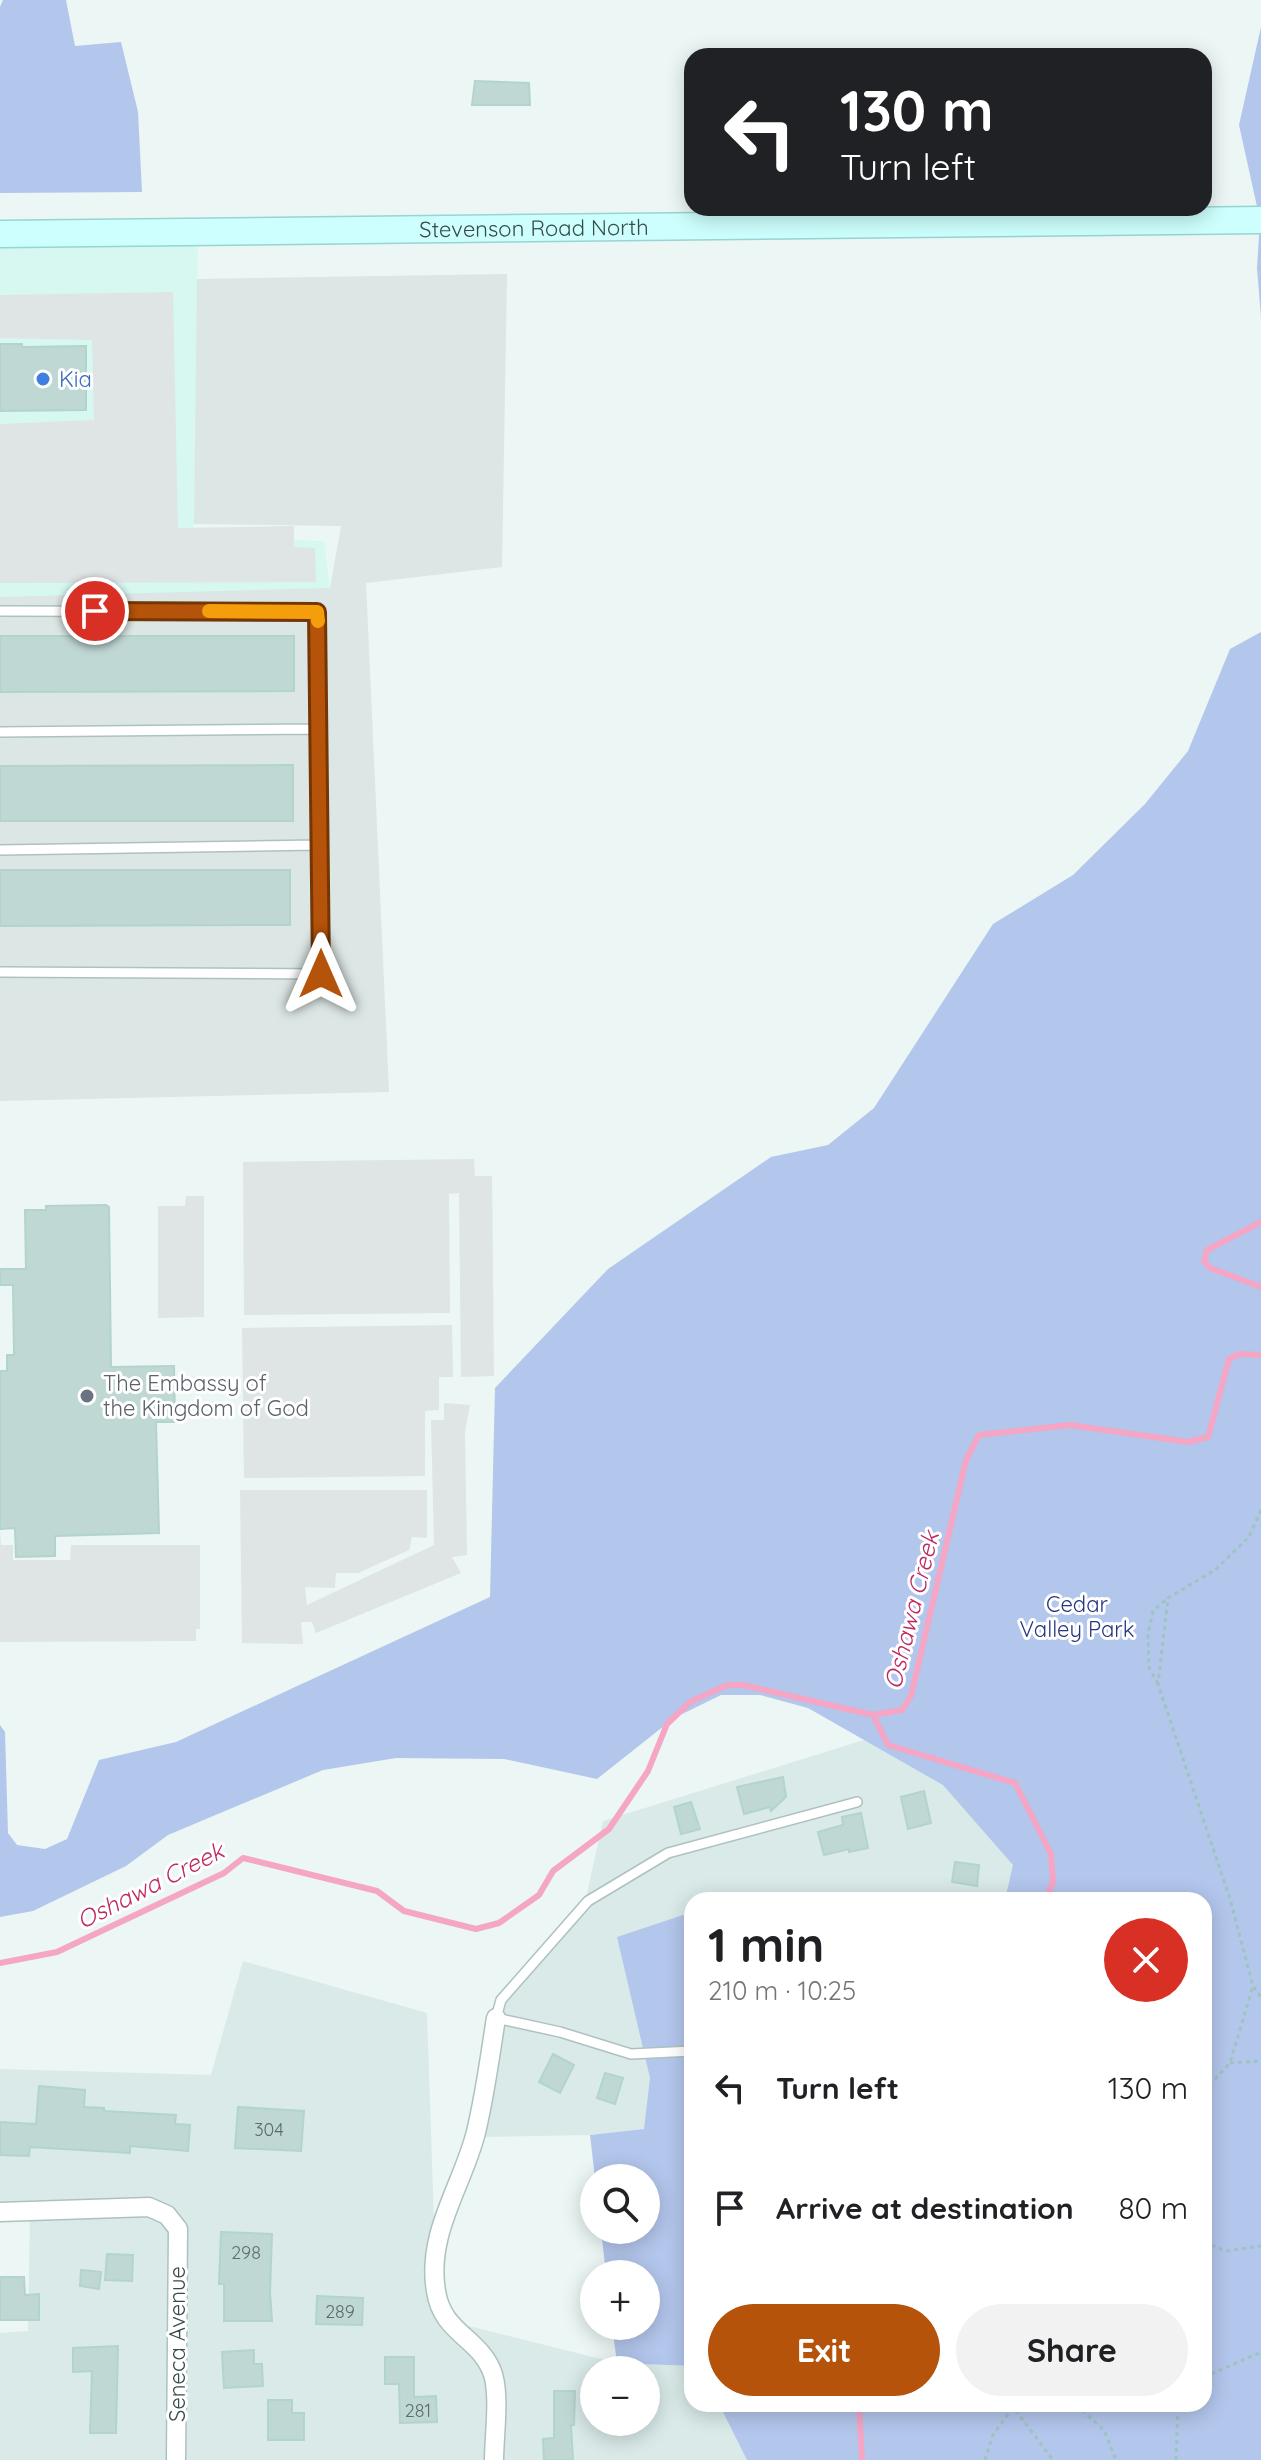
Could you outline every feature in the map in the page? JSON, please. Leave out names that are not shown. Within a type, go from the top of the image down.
[{"type":"street","name":"Stevenson Road North","points":[[0,234],[1261,220]]},
{"type":"street","points":[[494,2460],[495,2379],[490,2365],[443,2316],[435,2289],[444,2215],[476,2135],[496,2018]]},
{"type":"street","name":"Seneca Avenue","points":[[0,2212],[149,2207],[167,2215],[178,2229],[176,2460]]},
{"type":"lane","points":[[0,611],[317,612],[321,974],[0,972]]},
{"type":"lane","points":[[0,732],[319,729]]},
{"type":"lane","points":[[0,850],[319,845]]},
{"type":"lane","points":[[684,2051],[631,2054],[560,2032],[496,2018],[501,2000],[588,1901],[668,1853],[857,1802]]},
{"type":"path","points":[[1261,1510],[1249,1537],[1215,1570],[1168,1598],[1153,1611],[1148,1634],[1149,1668],[1158,1684],[1230,1899],[1253,1986],[1261,1997]]},
{"type":"path","points":[[1158,1684],[1168,1598]]},
{"type":"path","points":[[1212,2082],[1230,2063],[1253,1986]]},
{"type":"path","points":[[1230,2063],[1261,2061]]},
{"type":"path","points":[[1212,2245],[1226,2251],[1261,2246]]},
{"type":"path","points":[[1212,2373],[1261,2352]]},
{"type":"path","points":[[985,2460],[993,2435],[1008,2412]]},
{"type":"path","points":[[1017,2412],[1053,2460]]},
{"type":"path","points":[[1084,2412],[1104,2430],[1116,2460]]},
{"type":"path","points":[[1176,2460],[1178,2412]]},
{"type":"shaded area","points":[[198,244],[194,524],[190,537],[324,541],[330,589],[0,597],[0,245]]},
{"type":"shaded area","points":[[507,274],[502,567],[366,583],[389,1092],[0,1101],[0,597],[330,588],[341,526],[194,524],[197,279]]},
{"type":"shaded area","points":[[173,292],[178,528],[294,526],[294,547],[315,548],[316,582],[0,583],[0,424],[94,420],[92,340],[0,338],[0,295]]},
{"type":"shaded area","points":[[474,1159],[475,1176],[492,1176],[494,1376],[461,1377],[459,1193],[449,1194],[450,1313],[244,1315],[243,1162]]},
{"type":"shaded area","points":[[186,1196],[204,1196],[204,1317],[158,1318],[158,1206],[185,1206]]},
{"type":"shaded area","points":[[452,1325],[453,1377],[439,1377],[439,1410],[425,1411],[425,1476],[244,1478],[242,1328]]},
{"type":"shaded area","points":[[444,1403],[470,1405],[465,1432],[467,1555],[452,1557],[461,1573],[316,1633],[312,1622],[301,1622],[303,1644],[242,1643],[240,1490],[427,1490],[427,1538],[412,1537],[409,1550],[358,1573],[336,1573],[335,1588],[305,1587],[307,1605],[434,1545],[431,1420],[444,1420]]},
{"type":"shaded area","points":[[0,1531],[1,1545],[13,1545],[13,1560],[70,1560],[71,1545],[200,1545],[200,1629],[196,1629],[196,1641],[0,1642]]},
{"type":"shaded area","points":[[880,1735],[958,1782],[1028,1869],[1016,1892],[684,1892],[684,2125],[590,2135],[476,2137],[437,2256],[449,2321],[589,2356],[580,2356],[580,2436],[660,2436],[660,2365],[684,2366],[684,2412],[757,2412],[760,2460],[0,2460],[0,2333],[28,2331],[30,2212],[0,2212],[0,2069],[211,2075],[243,1961],[427,2013],[435,2251],[478,2130],[498,2001],[586,1898],[603,1821]]},
{"type":"green space","points":[[3,0],[66,0],[75,46],[121,42],[138,112],[142,192],[0,193],[0,7]]},
{"type":"green space","points":[[1261,27],[1261,317],[1257,268],[1260,220],[1239,125]]},
{"type":"green space","name":"Cedar Valley Park","points":[[1261,632],[1261,2460],[747,2460],[723,2412],[1212,2412],[1212,1892],[1007,1892],[1013,1865],[943,1785],[808,1708],[760,1695],[721,1695],[674,1718],[597,1779],[504,1759],[396,1758],[323,1770],[168,1835],[126,1866],[33,1911],[0,1917],[0,1725],[5,1732],[8,1833],[17,1845],[45,1849],[67,1839],[99,1760],[176,1742],[490,1597],[495,1388],[608,1269],[771,1157],[828,1145],[874,1108],[993,924],[1073,875],[1145,804],[1188,751],[1230,649]]},
{"type":"green space","points":[[684,1915],[684,2366],[660,2365],[660,2356],[616,2356],[614,2340],[660,2340],[660,2260],[604,2260],[603,2244],[660,2244],[660,2164],[593,2164],[590,2135],[644,2129],[650,2078],[617,1937]]},
{"type":"building","points":[[475,81],[529,83],[530,105],[472,105]]},
{"type":"building","name":"Kia","points":[[0,344],[22,344],[22,347],[86,346],[86,410],[0,411]]},
{"type":"building","points":[[0,636],[294,636],[294,691],[0,692]]},
{"type":"building","points":[[293,765],[293,821],[0,821],[0,766]]},
{"type":"building","points":[[0,870],[290,870],[290,925],[0,926]]},
{"type":"building","name":"The Embassy of the Kingdom of God","points":[[46,1206],[109,1207],[111,1367],[174,1366],[175,1422],[156,1422],[159,1533],[55,1536],[55,1556],[16,1557],[15,1528],[0,1529],[0,1371],[7,1371],[7,1355],[14,1355],[13,1285],[0,1285],[0,1269],[26,1269],[25,1210],[46,1210]]},
{"type":"building","points":[[783,1777],[786,1797],[771,1811],[770,1807],[744,1814],[737,1787]]},
{"type":"building","points":[[924,1791],[931,1823],[908,1829],[901,1797]]},
{"type":"building","points":[[691,1802],[700,1829],[681,1834],[674,1807]]},
{"type":"building","points":[[861,1813],[868,1848],[824,1855],[818,1832],[843,1825],[842,1817]]},
{"type":"building","points":[[955,1862],[979,1865],[977,1886],[952,1882]]},
{"type":"building","points":[[553,2054],[574,2065],[560,2093],[539,2082]]},
{"type":"building","points":[[605,2073],[623,2078],[615,2104],[597,2098]]},
{"type":"building","points":[[39,2086],[85,2090],[84,2107],[176,2115],[175,2124],[190,2125],[188,2151],[130,2146],[130,2153],[30,2147],[29,2156],[0,2155],[0,2122],[36,2124]]},
{"type":"building","points":[[238,2107],[304,2111],[301,2151],[235,2148]]},
{"type":"building","points":[[221,2232],[272,2234],[272,2321],[224,2321],[224,2284],[219,2284]]},
{"type":"building","points":[[107,2254],[133,2255],[132,2281],[105,2280]]},
{"type":"building","points":[[81,2270],[101,2272],[99,2289],[80,2286]]},
{"type":"building","points":[[0,2277],[24,2277],[25,2295],[39,2294],[39,2320],[0,2320]]},
{"type":"building","points":[[317,2296],[363,2298],[362,2325],[316,2324]]},
{"type":"building","points":[[118,2346],[116,2433],[90,2433],[92,2371],[73,2372],[73,2348]]},
{"type":"building","points":[[254,2350],[254,2364],[262,2364],[263,2386],[224,2388],[222,2352]]},
{"type":"building","points":[[385,2357],[414,2357],[414,2397],[436,2396],[437,2422],[400,2423],[399,2384],[385,2384]]},
{"type":"building","points":[[554,2391],[575,2391],[574,2425],[571,2425],[573,2460],[544,2460],[543,2439],[554,2438]]},
{"type":"building","points":[[268,2400],[292,2400],[292,2413],[304,2413],[304,2440],[268,2440]]},
{"type":"waterway","name":"Oshawa Creek","points":[[1261,1222],[1207,1250],[1204,1261],[1210,1268],[1261,1287]]},
{"type":"waterway","name":"Oshawa Creek","points":[[0,1963],[57,1952],[224,1873],[243,1858],[377,1891],[404,1911],[476,1929],[499,1923],[539,1895],[553,1871],[609,1829],[648,1771],[667,1724],[690,1702],[727,1685],[743,1685],[873,1715],[902,1710],[911,1696],[966,1460],[979,1435],[1070,1425],[1188,1442],[1208,1437],[1229,1359],[1239,1354],[1261,1355]]},
{"type":"waterway","points":[[873,1715],[888,1745],[1015,1783],[1051,1854],[1053,1882],[1049,1892]]},
{"type":"waterway","points":[[859,2412],[862,2460]]},
{"type":"slow traffic","points":[[209,611],[317,612],[318,621]]},
{"type":"place","name":"Kia","points":[[43,379]]},
{"type":"place","name":"The Embassy of the Kingdom of God","points":[[87,1396]]},
{"type":"route","points":[[95,611],[317,612],[321,974]]}]
